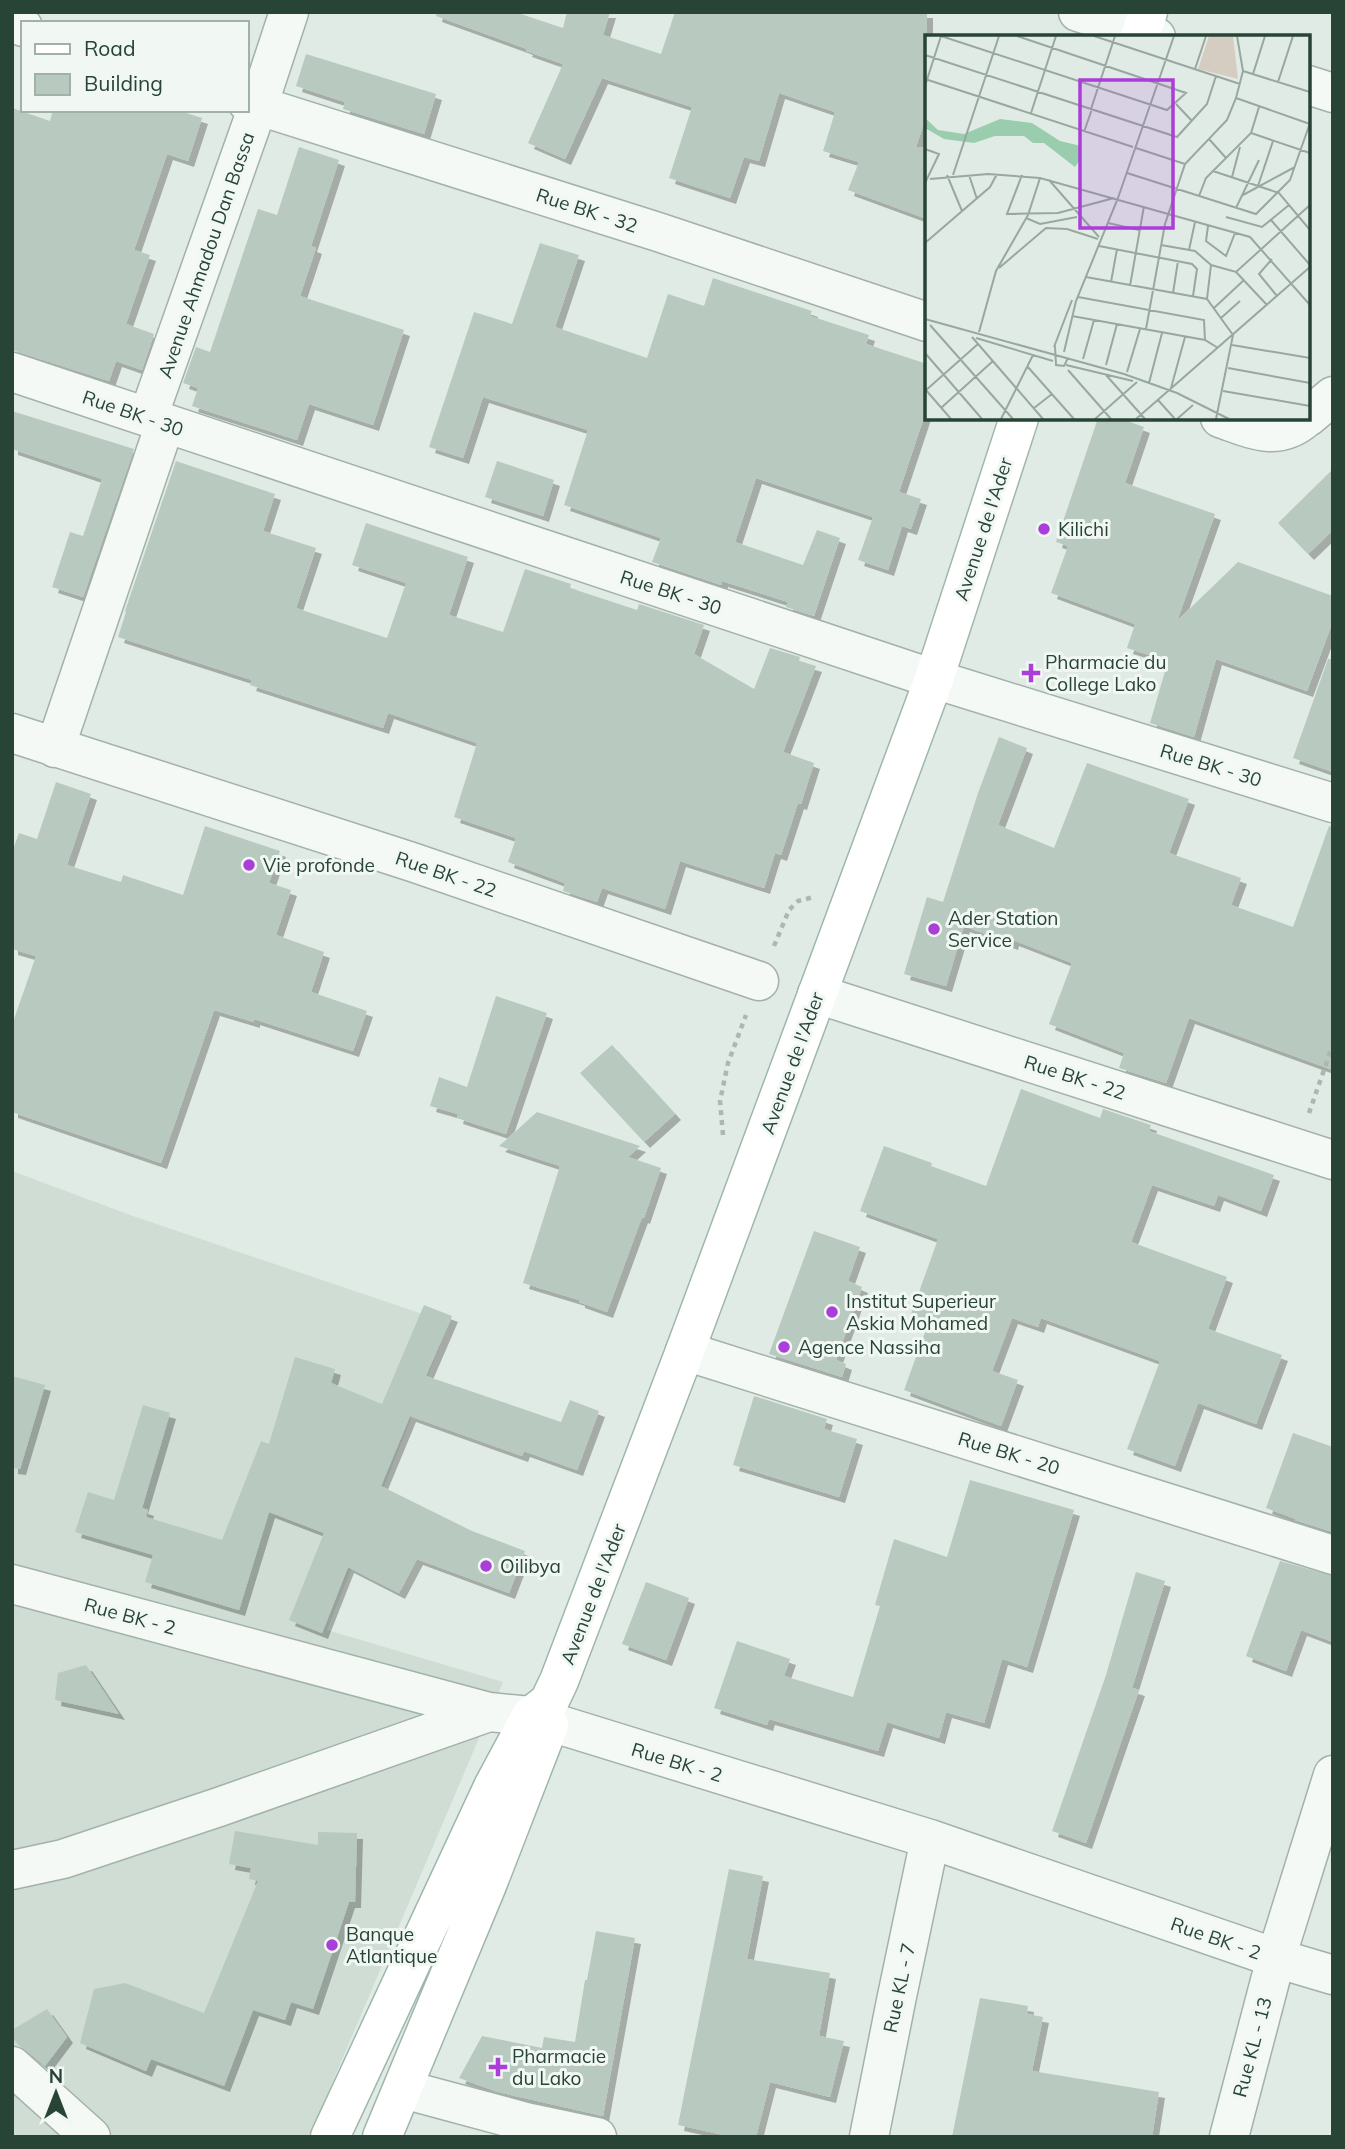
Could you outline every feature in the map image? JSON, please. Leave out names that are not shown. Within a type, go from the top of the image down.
[{"type":"main road","name":"Avenue de l'Ader","points":[[382,2137],[487,1885],[543,1714],[564,1668],[685,1351],[934,679],[1018,420]]},
{"type":"main road","name":"Avenue de l'Ader","points":[[330,2137],[493,1787],[543,1714]]},
{"type":"street","name":"Avenue Ahmadou Dan Bassa","points":[[55,748],[253,104],[289,12]]},
{"type":"street","points":[[1078,12],[1147,29]]},
{"type":"street","points":[[1310,86],[1333,93]]},
{"type":"street","name":"Rue BK - 32","points":[[253,104],[658,232],[925,321]]},
{"type":"street","name":"Rue BK - 30","points":[[12,372],[934,679],[1333,803]]},
{"type":"street","points":[[1310,415],[1333,396]]},
{"type":"street","points":[[1226,420],[1259,431],[1277,433],[1295,428],[1304,420]]},
{"type":"street","name":"Rue BK - 22","points":[[12,733],[412,862],[759,981]]},
{"type":"street","name":"Rue BK - 22","points":[[817,994],[1333,1160]]},
{"type":"street","name":"Rue BK - 20","points":[[685,1351],[1333,1555]]},
{"type":"street","name":"Rue BK - 2","points":[[12,1584],[489,1712],[543,1714],[930,1839],[1276,1958],[1333,1975]]},
{"type":"street","points":[[12,1870],[63,1859],[206,1812],[489,1712]]},
{"type":"street","name":"Rue KL - 13","points":[[1230,2137],[1276,1958],[1333,1775]]},
{"type":"street","name":"Rue KL - 7","points":[[869,2137],[930,1839]]},
{"type":"street","points":[[12,2066],[91,2137]]},
{"type":"street","points":[[403,2089],[527,2122],[597,2137]]},
{"type":"path","points":[[723,1140],[720,1101],[728,1063],[789,910],[798,901],[822,894],[853,897]]},
{"type":"path","points":[[1297,1149],[1333,1044]]},
{"type":"shaded area","points":[[12,1171],[133,1216],[449,1323],[327,1630],[503,1682],[309,2137],[12,2137]]},
{"type":"building","points":[[437,12],[515,12],[563,28],[567,12],[610,12],[603,35],[661,54],[675,12],[927,12],[925,120],[916,147],[925,148],[925,218],[848,190],[859,162],[823,151],[835,112],[779,93],[759,161],[744,157],[730,198],[669,178],[692,107],[602,78],[565,159],[528,143],[563,64],[436,16]]},
{"type":"building","points":[[306,54],[436,94],[424,134],[343,109],[345,102],[296,86]]},
{"type":"building","points":[[12,108],[50,121],[52,112],[183,112],[202,118],[188,161],[167,154],[134,250],[150,255],[126,324],[154,334],[142,370],[116,361],[109,381],[12,350]]},
{"type":"building","points":[[299,147],[339,160],[311,246],[316,248],[300,296],[404,330],[373,425],[309,404],[297,440],[192,406],[198,388],[183,383],[196,347],[210,352],[258,209],[277,215]]},
{"type":"building","points":[[540,243],[579,255],[555,327],[647,358],[668,294],[704,306],[713,278],[812,311],[810,316],[869,335],[866,344],[925,363],[925,414],[899,492],[921,499],[911,529],[902,526],[888,570],[858,560],[873,517],[756,478],[735,542],[803,565],[817,530],[840,538],[814,616],[786,607],[788,602],[722,581],[721,585],[652,562],[661,538],[564,505],[588,430],[483,397],[463,458],[429,447],[474,312],[512,324]]},
{"type":"building","points":[[12,411],[134,449],[83,597],[52,587],[70,532],[83,536],[102,479],[12,449]]},
{"type":"building","points":[[1097,420],[1125,420],[1144,427],[1125,483],[1215,514],[1177,621],[1238,562],[1333,596],[1333,621],[1307,691],[1216,659],[1194,737],[1150,723],[1168,661],[1127,648],[1135,624],[1051,593],[1068,546],[1056,542]]},
{"type":"building","points":[[176,461],[275,494],[263,531],[316,548],[296,608],[387,638],[406,583],[352,565],[366,523],[468,557],[449,615],[503,632],[525,569],[571,584],[570,588],[637,610],[639,604],[704,625],[694,654],[754,689],[770,648],[800,657],[799,661],[816,666],[783,752],[814,763],[781,855],[775,853],[764,888],[680,861],[665,909],[602,888],[597,902],[563,891],[565,883],[508,862],[516,838],[454,817],[477,743],[388,713],[383,728],[250,685],[252,680],[118,637]]},
{"type":"building","points":[[497,461],[554,480],[543,516],[485,497]]},
{"type":"building","points":[[1333,469],[1333,530],[1308,554],[1278,523]]},
{"type":"building","points":[[1328,659],[1333,659],[1333,772],[1293,758]]},
{"type":"building","points":[[999,737],[1027,748],[998,825],[1054,848],[1087,763],[1189,799],[1169,853],[1241,878],[1231,905],[1293,927],[1329,826],[1333,827],[1333,1070],[1189,1018],[1166,1083],[1119,1068],[1124,1053],[1049,1024],[1072,963],[1013,940],[1012,944],[964,926],[946,986],[904,974],[927,897],[943,902]]},
{"type":"building","points":[[56,782],[91,794],[67,865],[121,882],[123,875],[183,895],[205,826],[280,851],[269,883],[291,890],[276,935],[324,952],[311,992],[367,1011],[353,1051],[254,1019],[254,1022],[214,1010],[161,1163],[12,1112],[12,1025],[36,956],[12,949],[12,852],[19,833],[37,839]]},
{"type":"building","points":[[496,996],[547,1013],[506,1134],[457,1118],[458,1114],[430,1106],[439,1077],[467,1087]]},
{"type":"building","points":[[612,1045],[675,1114],[644,1142],[580,1073]]},
{"type":"building","points":[[1021,1089],[1100,1118],[1103,1109],[1151,1125],[1149,1131],[1274,1175],[1261,1211],[1218,1195],[1214,1206],[1152,1185],[1131,1242],[1227,1277],[1208,1329],[1282,1355],[1256,1424],[1198,1403],[1175,1466],[1127,1449],[1160,1361],[1041,1318],[1038,1327],[1012,1318],[992,1371],[1018,1380],[1001,1426],[904,1390],[928,1324],[910,1317],[938,1239],[860,1211],[884,1146],[986,1186]]},
{"type":"building","points":[[537,1112],[640,1146],[628,1157],[661,1168],[607,1312],[579,1300],[523,1283],[560,1166],[499,1146]]},
{"type":"building","points":[[814,1231],[860,1247],[848,1281],[862,1287],[836,1360],[846,1364],[842,1377],[769,1354]]},
{"type":"building","points":[[424,1305],[452,1316],[426,1376],[561,1422],[570,1400],[599,1411],[577,1470],[524,1451],[522,1456],[410,1416],[381,1486],[472,1531],[525,1551],[509,1593],[417,1559],[399,1593],[348,1567],[322,1633],[289,1620],[324,1533],[269,1512],[239,1610],[145,1582],[153,1555],[75,1532],[88,1492],[114,1500],[143,1405],[170,1413],[142,1508],[148,1510],[146,1517],[222,1540],[261,1441],[269,1444],[295,1357],[335,1369],[331,1383],[382,1404]]},
{"type":"building","points":[[12,1376],[45,1385],[20,1469],[12,1468]]},
{"type":"building","points":[[754,1396],[827,1419],[824,1429],[857,1439],[839,1497],[733,1465]]},
{"type":"building","points":[[1293,1433],[1333,1447],[1333,1532],[1266,1508]]},
{"type":"building","points":[[970,1480],[1074,1510],[1027,1667],[1002,1659],[984,1723],[946,1712],[939,1738],[887,1722],[878,1751],[769,1719],[767,1725],[714,1708],[737,1641],[790,1659],[784,1676],[853,1697],[880,1606],[875,1605],[894,1539],[947,1557]]},
{"type":"building","points":[[1280,1561],[1333,1576],[1333,1642],[1301,1630],[1286,1671],[1246,1656]]},
{"type":"building","points":[[1136,1572],[1165,1581],[1132,1688],[1139,1690],[1086,1843],[1052,1831],[1106,1675]]},
{"type":"building","points":[[646,1582],[689,1598],[666,1660],[622,1644]]},
{"type":"building","points":[[86,1665],[119,1714],[55,1700],[58,1673]]},
{"type":"building","points":[[235,1831],[318,1845],[318,1832],[357,1833],[355,1902],[349,1902],[313,2009],[291,2002],[285,2020],[253,2010],[224,2086],[151,2059],[146,2071],[80,2043],[94,1989],[125,1983],[204,2013],[258,1881],[249,1879],[251,1868],[229,1864]]},
{"type":"building","points":[[729,1869],[763,1876],[747,1959],[830,1973],[819,2036],[844,2041],[830,2097],[770,2082],[756,2137],[733,2137],[678,2125]]},
{"type":"building","points":[[596,1931],[635,1938],[603,2116],[498,2092],[459,2078],[482,2036],[542,2048],[544,2037],[575,2042]]},
{"type":"building","points":[[980,1998],[1028,2006],[1027,2014],[1043,2017],[1032,2071],[1159,2092],[1152,2137],[952,2137]]},
{"type":"building","points":[[47,2009],[67,2037],[45,2066],[12,2038],[12,2030]]},
{"type":"place","name":"Kilichi","points":[[1044,529]]},
{"type":"place","name":"Pharmacie du College Lako","points":[[1031,673]]},
{"type":"place","name":"Vie profonde","points":[[249,865]]},
{"type":"place","name":"Ader Station Service","points":[[934,929]]},
{"type":"place","name":"Institut Superieur Askia Mohamed","points":[[832,1312]]},
{"type":"place","name":"Agence Nassiha","points":[[784,1347]]},
{"type":"place","name":"Oilibya","points":[[486,1566]]},
{"type":"place","name":"Banque Atlantique","points":[[332,1945]]},
{"type":"place","name":"Pharmacie du Lako","points":[[498,2067]]}]
